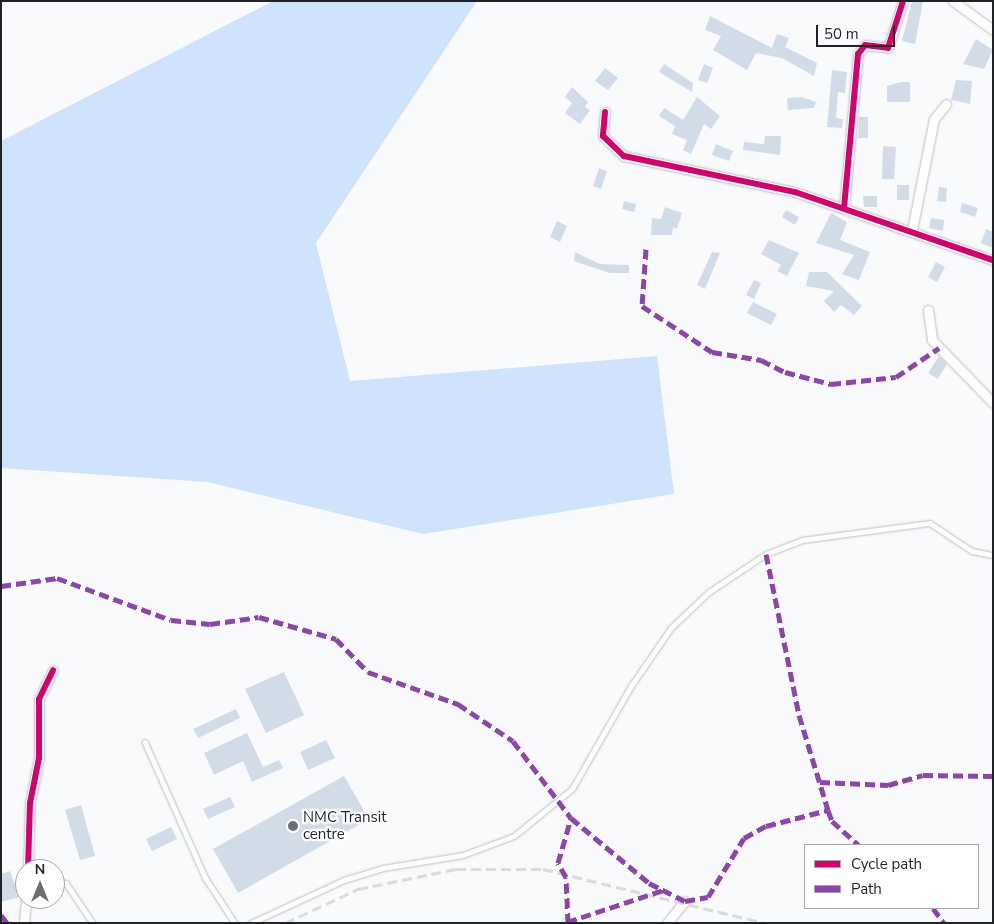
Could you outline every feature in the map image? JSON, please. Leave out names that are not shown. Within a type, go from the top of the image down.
[{"type":"street","points":[[844,208],[858,54],[866,45],[888,48],[903,1]]},
{"type":"street","points":[[953,1],[993,30]]},
{"type":"street","points":[[912,230],[934,119],[946,104]]},
{"type":"street","points":[[605,112],[603,136],[624,156],[795,192],[912,230],[993,260]]},
{"type":"street","points":[[928,310],[932,340],[993,403]]},
{"type":"street","points":[[28,859],[30,803],[39,758],[39,699],[54,670]]},
{"type":"street","points":[[667,923],[685,900]]},
{"type":"street","points":[[24,923],[25,909]]},
{"type":"lane","points":[[251,923],[344,880],[383,868],[463,855],[498,846],[521,831],[572,789],[631,686],[677,622],[709,592],[766,554],[802,540],[930,523],[972,551],[993,555]]},
{"type":"lane","points":[[145,742],[205,876],[235,923]]},
{"type":"lane","points":[[65,883],[93,923]]},
{"type":"shaded area","points":[[273,1],[477,1],[316,243],[350,381],[657,356],[674,494],[423,534],[207,482],[1,468],[1,141]]},
{"type":"building","points":[[912,1],[923,1],[915,44],[902,41]]},
{"type":"building","points":[[710,16],[772,48],[777,34],[789,38],[785,47],[817,63],[814,76],[782,58],[756,53],[747,70],[713,50],[721,36],[705,30]]},
{"type":"building","points":[[976,39],[993,50],[984,69],[963,64]]},
{"type":"building","points":[[664,64],[693,83],[692,92],[659,72]]},
{"type":"building","points":[[704,64],[713,68],[707,83],[698,80]]},
{"type":"building","points":[[605,68],[618,78],[608,90],[595,81]]},
{"type":"building","points":[[832,70],[847,72],[845,93],[838,92],[836,118],[843,119],[842,128],[827,127]]},
{"type":"building","points":[[956,80],[972,81],[970,104],[951,100]]},
{"type":"building","points":[[901,82],[910,82],[910,102],[887,102],[887,86]]},
{"type":"building","points":[[572,87],[588,102],[585,107],[590,110],[580,124],[565,113],[572,103],[565,97]]},
{"type":"building","points":[[697,97],[720,116],[711,129],[704,124],[691,154],[683,150],[687,140],[672,134],[675,126],[659,116],[664,108],[683,120]]},
{"type":"building","points":[[802,97],[816,102],[814,108],[788,110],[787,98]]},
{"type":"building","points":[[859,117],[868,117],[868,138],[858,138]]},
{"type":"building","points":[[765,136],[781,136],[780,155],[743,150],[744,142],[764,144]]},
{"type":"building","points":[[716,144],[733,151],[729,161],[712,155]]},
{"type":"building","points":[[883,146],[896,147],[894,179],[882,179]]},
{"type":"building","points":[[599,168],[607,171],[601,189],[593,186]]},
{"type":"building","points":[[897,185],[909,185],[909,200],[897,200]]},
{"type":"building","points":[[939,187],[947,188],[946,202],[937,201]]},
{"type":"building","points":[[863,196],[877,196],[877,207],[864,207]]},
{"type":"building","points":[[624,201],[636,204],[634,212],[622,209]]},
{"type":"building","points":[[962,203],[978,208],[975,217],[960,212]]},
{"type":"building","points":[[665,207],[682,213],[677,229],[673,227],[672,235],[651,235],[652,218],[661,219]]},
{"type":"building","points":[[786,210],[799,217],[795,225],[782,217]]},
{"type":"building","points":[[831,213],[847,222],[840,240],[870,252],[859,280],[842,274],[854,255],[816,243]]},
{"type":"building","points":[[931,218],[944,220],[943,231],[929,228]]},
{"type":"building","points":[[557,221],[567,226],[560,242],[550,237]]},
{"type":"building","points":[[986,229],[993,232],[993,248],[981,243]]},
{"type":"building","points":[[769,240],[799,253],[787,276],[777,271],[781,265],[761,254]]},
{"type":"building","points":[[575,252],[600,264],[629,265],[629,273],[610,273],[574,261]]},
{"type":"building","points":[[712,252],[720,253],[705,289],[697,285]]},
{"type":"building","points":[[936,262],[945,267],[937,282],[928,277]]},
{"type":"building","points":[[809,272],[827,272],[862,306],[854,315],[841,305],[834,312],[824,301],[834,291],[806,286]]},
{"type":"building","points":[[754,280],[761,283],[754,299],[746,295]]},
{"type":"building","points":[[753,302],[777,314],[771,325],[747,313]]},
{"type":"building","points":[[939,356],[947,364],[938,379],[928,373]]},
{"type":"building","points":[[284,672],[304,715],[266,733],[245,689]]},
{"type":"building","points":[[236,709],[240,718],[198,738],[193,729]]},
{"type":"building","points":[[247,733],[263,767],[279,760],[283,768],[252,782],[243,761],[214,775],[204,753]]},
{"type":"building","points":[[326,740],[335,758],[308,770],[300,752]]},
{"type":"building","points":[[344,776],[369,819],[238,893],[213,849]]},
{"type":"building","points":[[230,797],[235,807],[208,819],[203,809]]},
{"type":"building","points":[[81,805],[95,856],[80,860],[65,810]]},
{"type":"building","points":[[171,827],[177,839],[152,851],[146,839]]},
{"type":"building","points":[[10,871],[15,885],[15,898],[1,902],[1,874]]},
{"type":"railway","points":[[285,923],[358,889],[456,869],[543,869],[765,923]]},
{"type":"marked path","points":[[646,249],[642,306],[712,352],[761,360],[785,372],[831,384],[896,377],[939,348]]},
{"type":"marked path","points":[[766,554],[799,715],[828,810],[832,821],[858,844]]},
{"type":"marked path","points":[[1,586],[57,578],[171,620],[210,624],[259,617],[336,639],[368,672],[458,704],[513,741],[571,818],[649,883],[685,901],[708,897],[744,838],[766,826],[828,810]]},
{"type":"marked path","points":[[820,782],[888,785],[923,775],[993,776]]},
{"type":"marked path","points":[[568,923],[566,877],[558,863],[571,818]]},
{"type":"marked path","points":[[567,922],[664,890]]},
{"type":"marked path","points":[[934,909],[944,923]]},
{"type":"marked path","points":[[1,915],[7,923]]},
{"type":"cycle path","points":[[844,208],[858,54],[865,45],[888,48],[903,1]]},
{"type":"cycle path","points":[[605,112],[603,136],[624,156],[795,192],[993,260]]},
{"type":"cycle path","points":[[28,859],[30,803],[39,758],[39,699],[53,670]]},
{"type":"place","name":"NMC Transit centre","points":[[293,826]]}]
